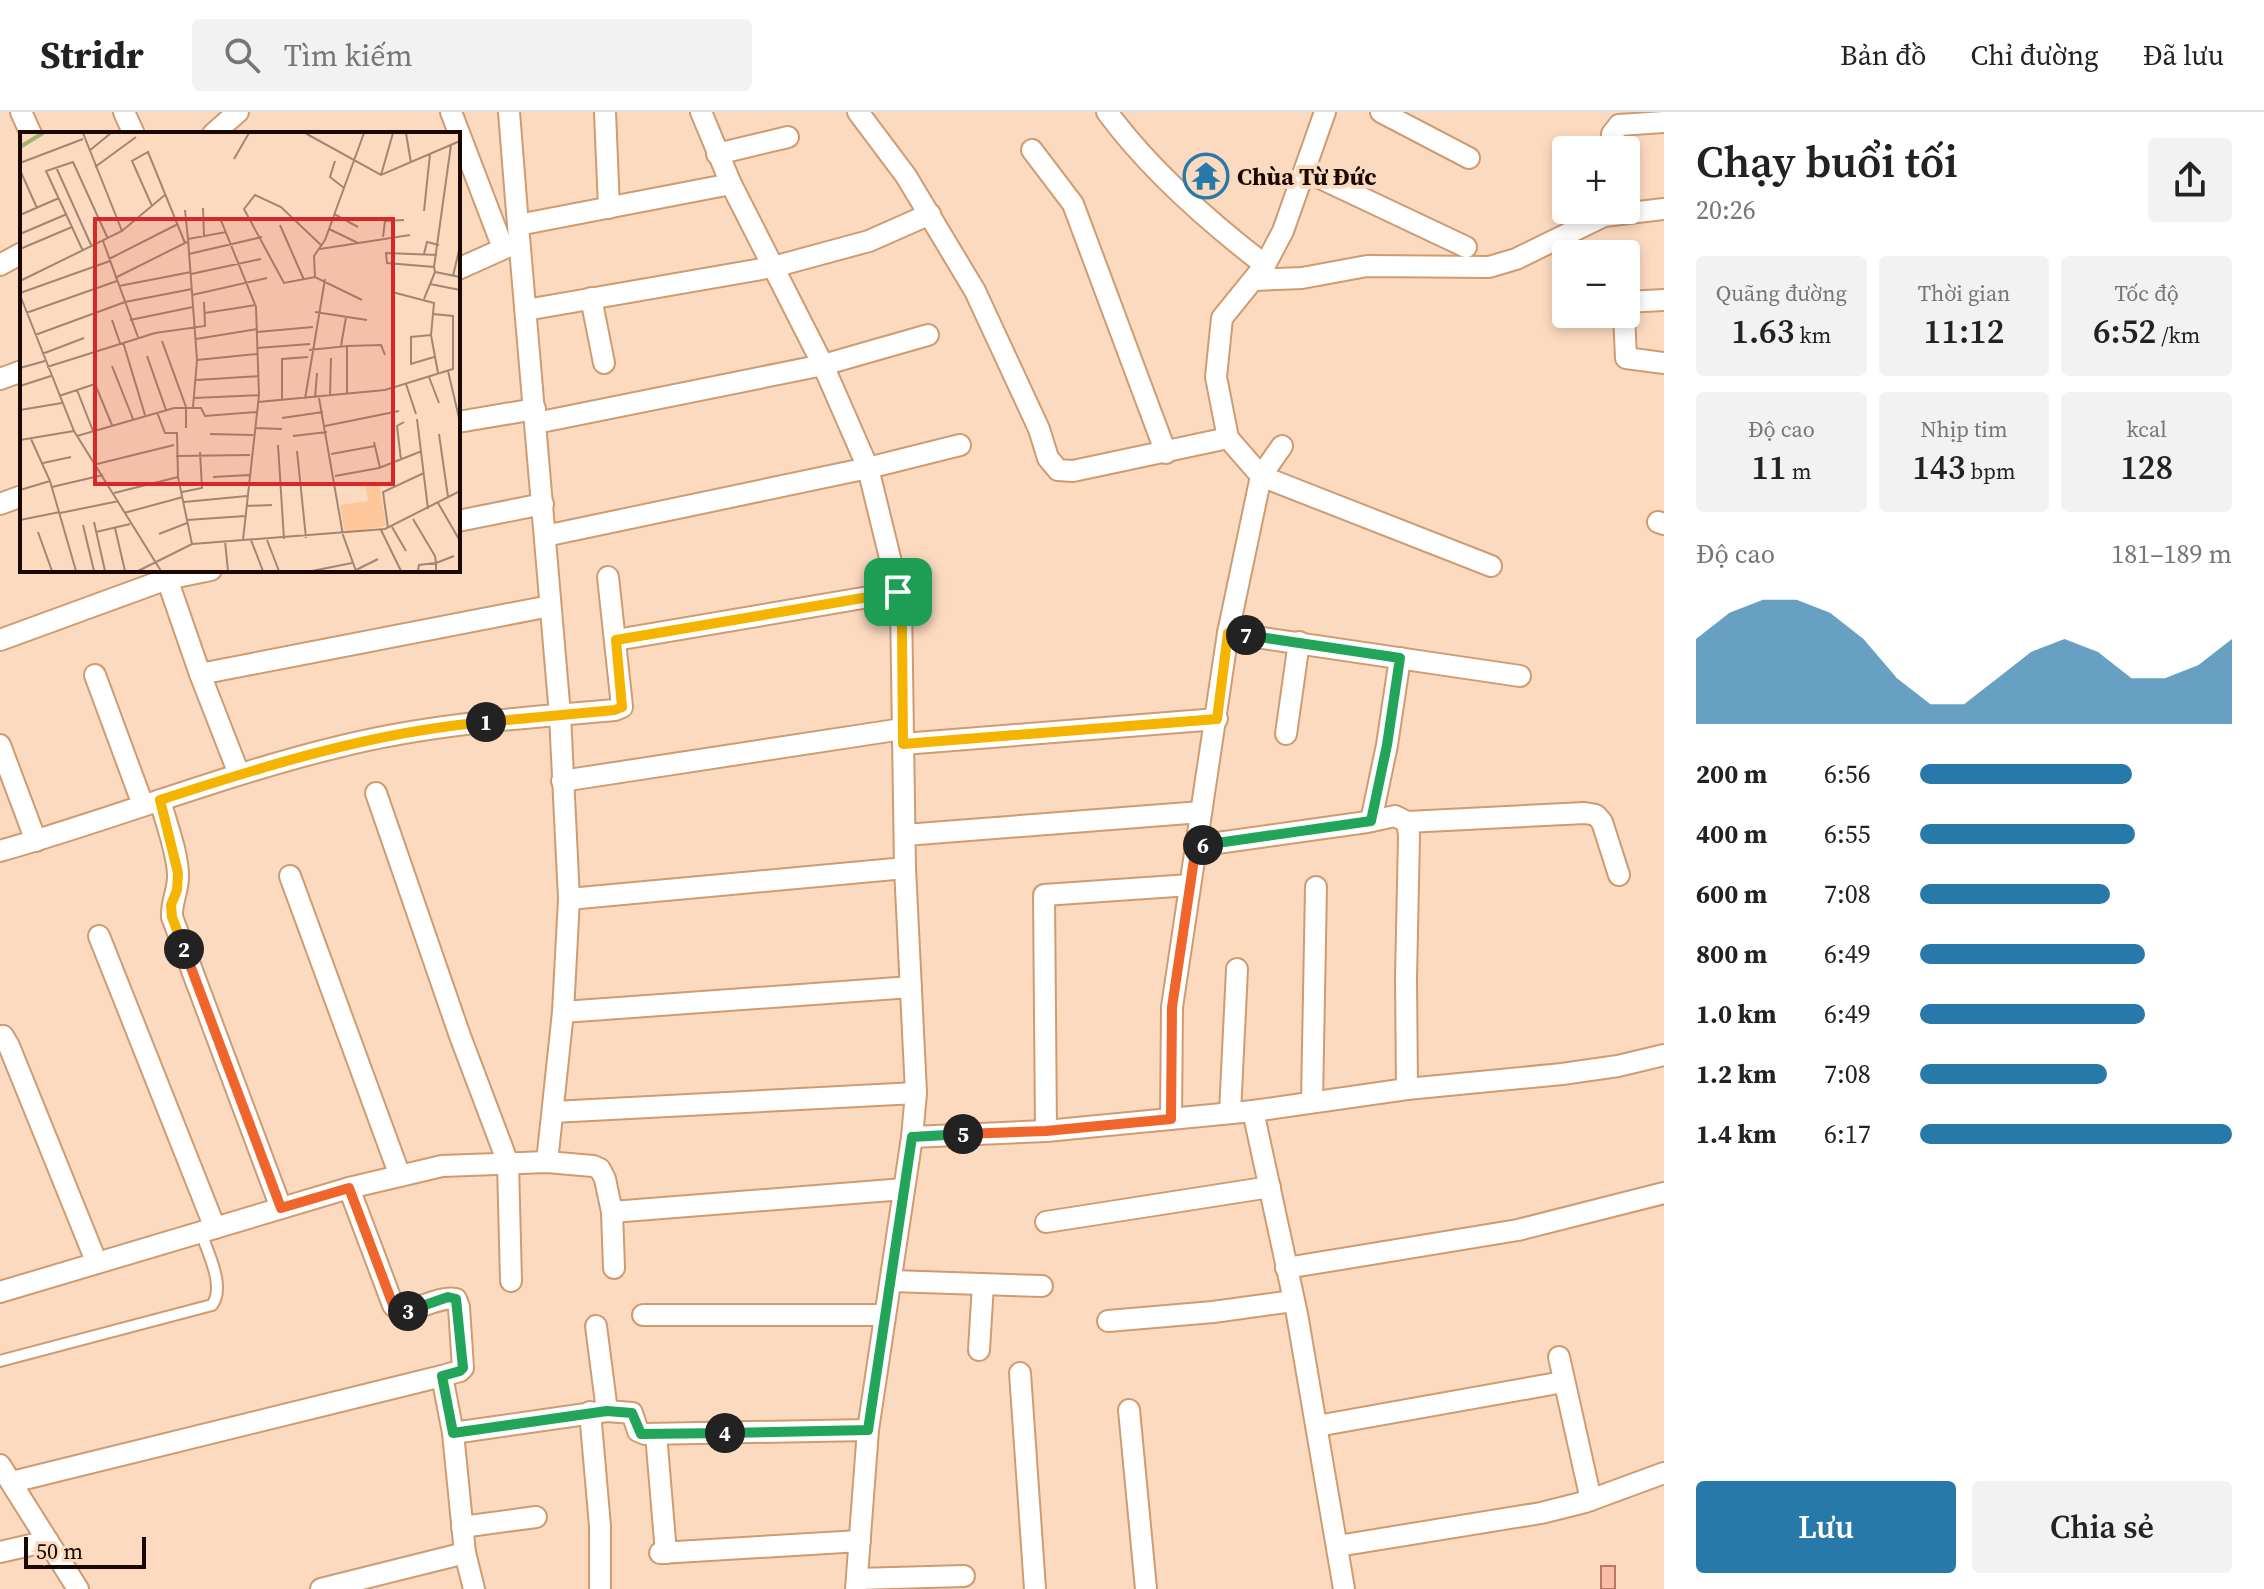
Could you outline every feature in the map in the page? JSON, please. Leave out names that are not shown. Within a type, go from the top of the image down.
[{"type":"street","points":[[21,112],[30,132]]},
{"type":"street","points":[[124,112],[133,132]]},
{"type":"street","points":[[215,132],[238,112]]},
{"type":"street","points":[[451,112],[456,132]]},
{"type":"street","points":[[509,112],[513,238],[526,310],[543,504],[560,715],[569,899],[563,1012],[547,1162]]},
{"type":"street","points":[[605,112],[609,208]]},
{"type":"street","points":[[701,112],[731,184],[823,365],[868,468],[898,592],[902,628],[905,868],[916,1093],[892,1281],[884,1315],[868,1430],[857,1584],[964,1576]]},
{"type":"street","points":[[858,112],[906,176],[975,291],[1039,429],[1048,458],[1058,470],[1073,471],[1228,438]]},
{"type":"street","points":[[1107,112],[1185,198],[1259,272],[1302,278],[1367,266],[1489,267],[1516,259],[1584,224]]},
{"type":"street","points":[[1325,112],[1283,231],[1259,272],[1222,318],[1216,377],[1228,438],[1261,476],[1491,566]]},
{"type":"street","points":[[1381,112],[1469,158]]},
{"type":"street","points":[[1612,136],[1619,125],[1664,122]]},
{"type":"street","points":[[717,154],[788,137]]},
{"type":"street","points":[[460,145],[513,238]]},
{"type":"street","points":[[1032,150],[1073,204],[1166,453]]},
{"type":"street","points":[[1305,171],[1466,247]]},
{"type":"street","points":[[460,268],[513,238],[609,208],[731,184]]},
{"type":"street","points":[[1640,211],[1664,209]]},
{"type":"street","points":[[526,310],[773,267],[869,241],[930,214]]},
{"type":"street","points":[[0,265],[20,254]]},
{"type":"street","points":[[591,298],[604,363]]},
{"type":"street","points":[[1640,301],[1664,300]]},
{"type":"street","points":[[1625,328],[1626,358],[1664,363]]},
{"type":"street","points":[[460,422],[535,416],[823,365],[928,335]]},
{"type":"street","points":[[0,379],[20,372]]},
{"type":"street","points":[[545,536],[868,468],[960,445]]},
{"type":"street","points":[[1171,1119],[1172,1007],[1228,633],[1261,476],[1282,446]]},
{"type":"street","points":[[0,504],[20,497]]},
{"type":"street","points":[[460,521],[543,504]]},
{"type":"street","points":[[0,640],[165,574],[188,572]]},
{"type":"street","points":[[165,574],[239,774]]},
{"type":"street","points":[[0,851],[239,774],[337,747],[411,731],[622,707],[608,577]]},
{"type":"street","points":[[616,640],[898,592]]},
{"type":"street","points":[[200,674],[550,606]]},
{"type":"street","points":[[1228,633],[1520,676]]},
{"type":"street","points":[[1286,734],[1299,642]]},
{"type":"street","points":[[1371,821],[1387,745],[1400,658]]},
{"type":"street","points":[[95,675],[152,802],[178,873],[177,890],[171,905],[172,917],[281,1208]]},
{"type":"street","points":[[562,781],[902,737],[1217,719]]},
{"type":"street","points":[[0,745],[36,841]]},
{"type":"street","points":[[376,793],[460,1036],[508,1163],[511,1281]]},
{"type":"street","points":[[905,835],[1201,812]]},
{"type":"street","points":[[1196,846],[1395,816],[1407,822],[1585,813],[1596,815],[1602,822],[1619,875]]},
{"type":"street","points":[[1407,822],[1407,1089]]},
{"type":"street","points":[[569,899],[905,868]]},
{"type":"street","points":[[290,876],[400,1176]]},
{"type":"street","points":[[1046,1131],[1044,895],[1190,885]]},
{"type":"street","points":[[1312,1101],[1316,887]]},
{"type":"street","points":[[99,936],[208,1230]]},
{"type":"street","points":[[1230,1113],[1237,969]]},
{"type":"street","points":[[563,1012],[911,987]]},
{"type":"street","points":[[0,1036],[9,1046],[96,1261]]},
{"type":"street","points":[[912,1137],[1046,1131],[1253,1111],[1407,1089],[1562,1074],[1664,1055]]},
{"type":"street","points":[[553,1112],[916,1093]]},
{"type":"street","points":[[1253,1111],[1317,1426],[1344,1589]]},
{"type":"street","points":[[0,1292],[349,1188],[442,1166],[508,1163],[547,1162],[600,1169],[612,1212],[614,1268]]},
{"type":"street","points":[[1046,1222],[1270,1187]]},
{"type":"street","points":[[78,1589],[6,1474],[442,1376],[463,1368],[456,1299],[448,1297],[412,1311],[400,1312],[393,1305],[349,1188]]},
{"type":"street","points":[[612,1212],[904,1189]]},
{"type":"street","points":[[1286,1268],[1518,1230],[1664,1193]]},
{"type":"street","points":[[892,1281],[1042,1286]]},
{"type":"street","points":[[979,1350],[983,1284]]},
{"type":"street","points":[[1108,1321],[1293,1301]]},
{"type":"street","points":[[643,1315],[884,1315]]},
{"type":"street","points":[[596,1326],[600,1589]]},
{"type":"street","points":[[1559,1357],[1591,1500]]},
{"type":"street","points":[[1020,1373],[1035,1589]]},
{"type":"street","points":[[442,1376],[453,1433],[465,1553],[474,1589]]},
{"type":"street","points":[[1317,1426],[1563,1382]]},
{"type":"street","points":[[1129,1410],[1146,1589]]},
{"type":"street","points":[[453,1433],[598,1412],[632,1413],[638,1431],[656,1434],[868,1430]]},
{"type":"street","points":[[656,1434],[663,1553],[860,1541]]},
{"type":"street","points":[[1338,1546],[1541,1513],[1591,1500],[1664,1473]]},
{"type":"street","points":[[462,1527],[536,1517]]},
{"type":"street","points":[[0,1552],[48,1541]]},
{"type":"street","points":[[321,1589],[465,1553]]},
{"type":"lane","points":[[0,1361],[212,1305],[218,1288],[208,1230]]},
{"type":"building","points":[[1601,1566],[1615,1566],[1615,1589],[1601,1589]]},
{"type":"place","name":"Chùa Từ Đức","points":[[1206,176]]},
{"type":"route","points":[[898,592],[902,628],[903,744],[1217,719],[1228,633],[1400,658],[1387,745],[1371,821],[1196,846],[1172,1007],[1171,1119],[1046,1131],[912,1137],[868,1430],[641,1434],[632,1413],[607,1411],[453,1433],[442,1376],[463,1368],[456,1299],[448,1297],[412,1311],[400,1312],[393,1305],[349,1188],[281,1208],[172,917],[171,905],[177,890],[178,873],[160,800],[337,747],[411,731],[615,710],[622,707],[616,640],[898,592]]}]
